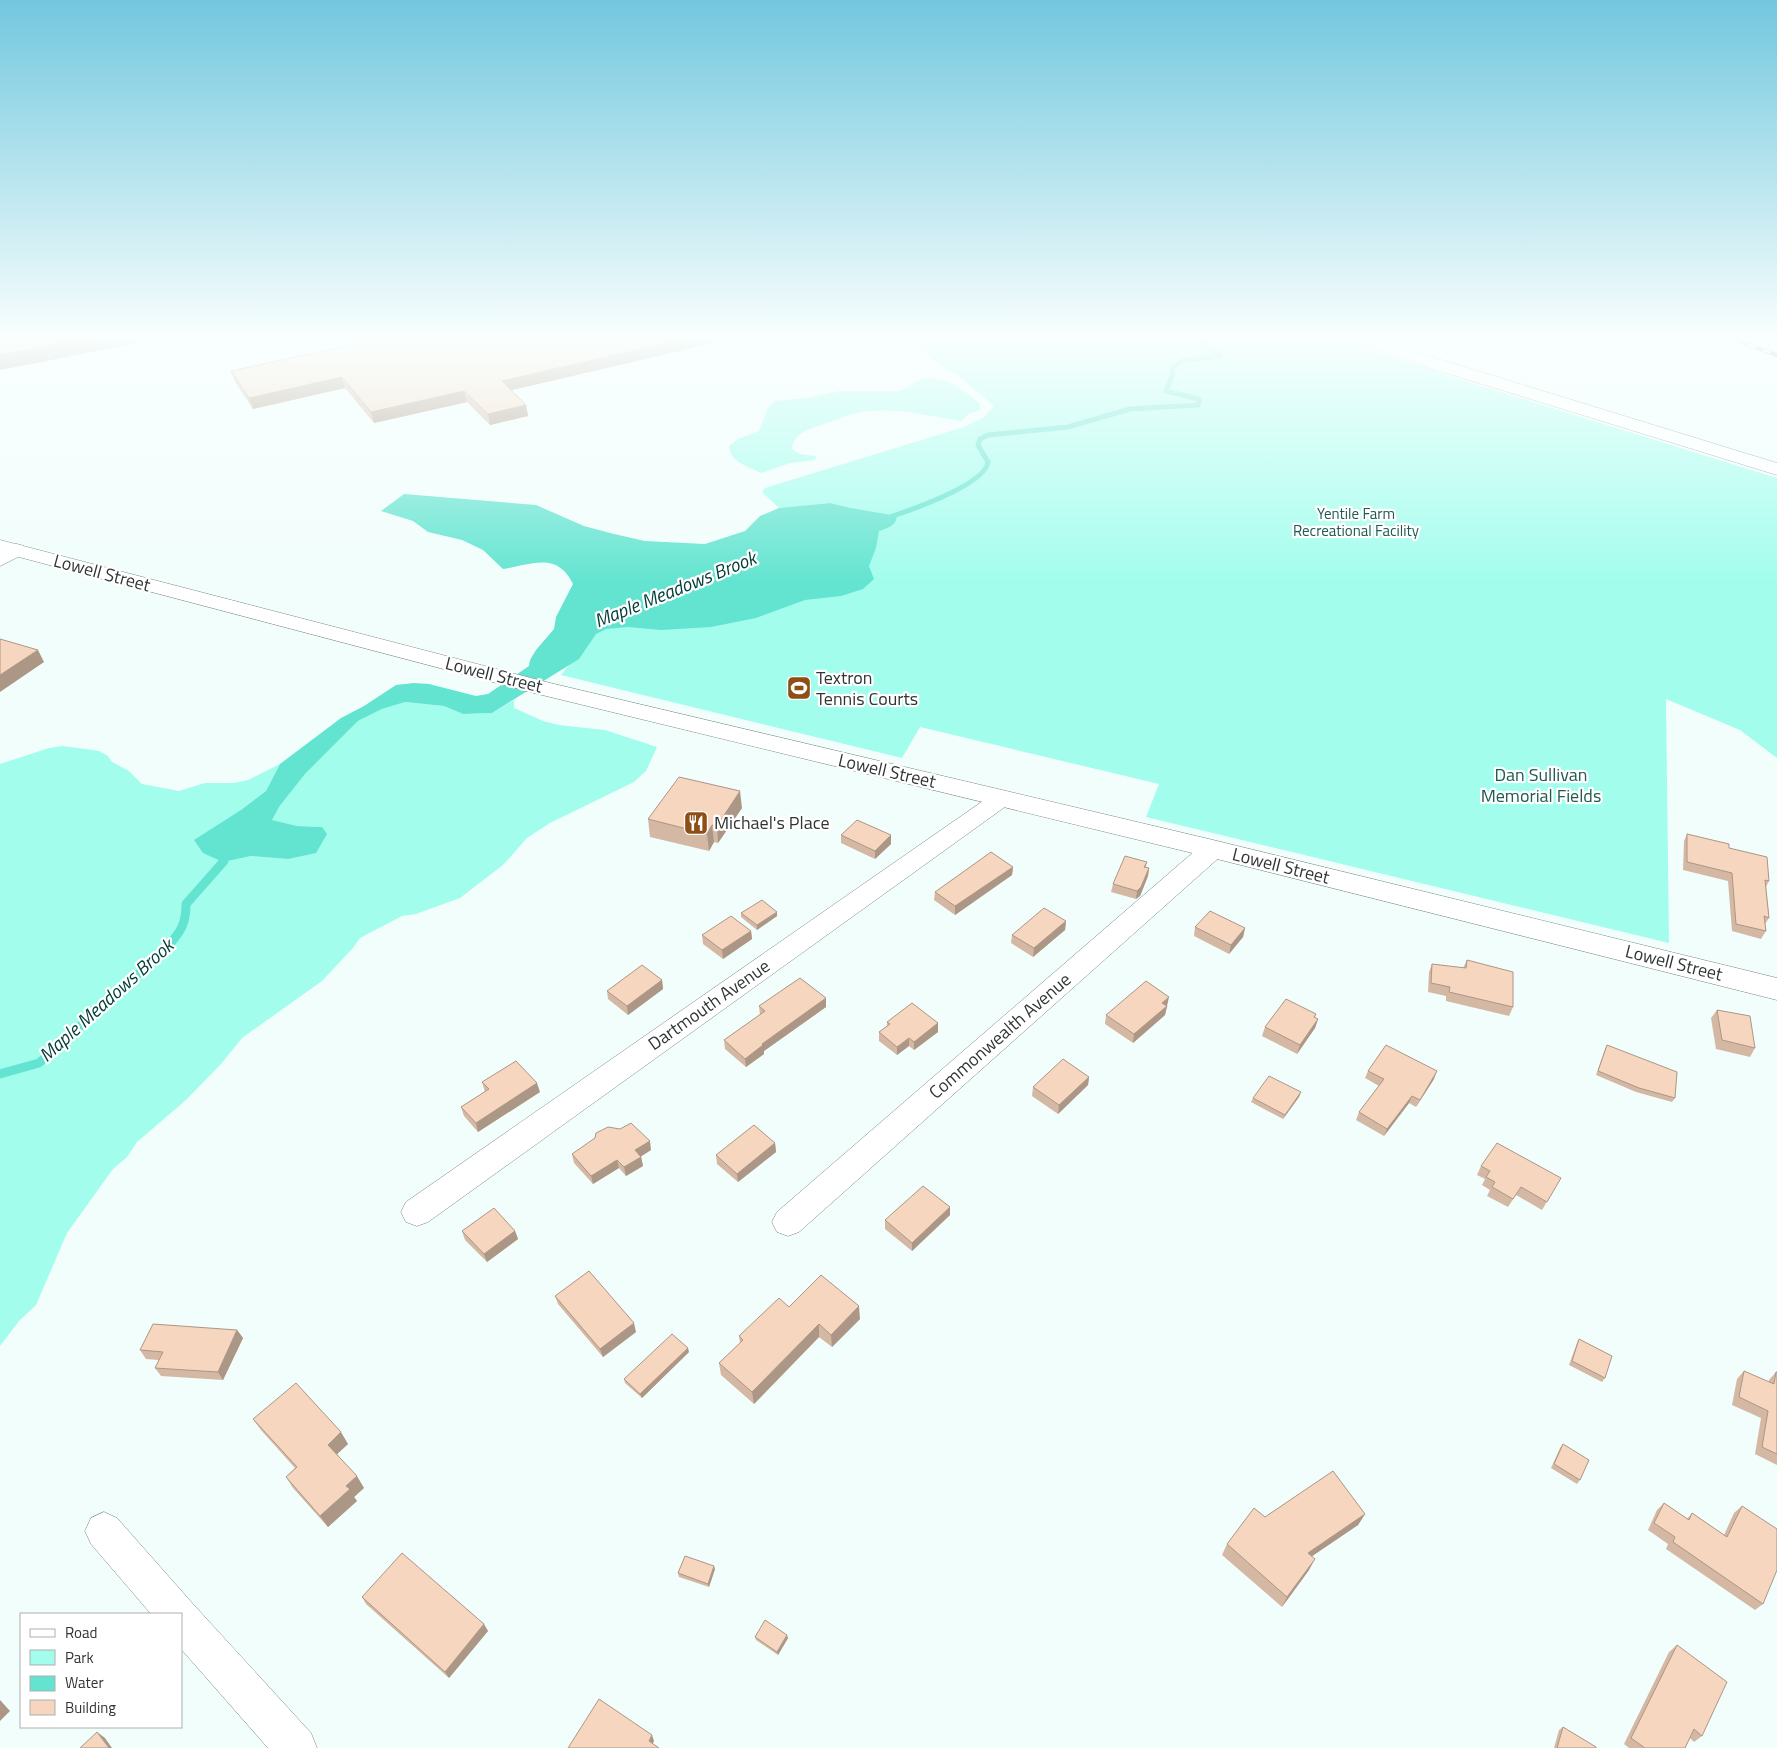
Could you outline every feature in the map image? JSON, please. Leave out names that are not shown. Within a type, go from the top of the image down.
[{"type":"main road","points":[[1620,421],[1777,469]]},
{"type":"main road","name":"Lowell Street","points":[[6,552],[546,689],[1212,849],[1777,989]]},
{"type":"street","name":"Dartmouth Avenue","points":[[417,1212],[1001,799]]},
{"type":"street","name":"Commonwealth Avenue","points":[[788,1222],[1212,849]]},
{"type":"street","points":[[104,1531],[176,1613]]},
{"type":"street","points":[[182,1620],[296,1748]]},
{"type":"green space","points":[[763,421],[834,421],[805,431],[798,436],[793,444],[792,449],[800,454],[816,456],[815,460],[790,463],[761,473],[736,460],[730,452],[729,446],[738,439],[759,431]]},
{"type":"green space","points":[[978,421],[1593,421],[1777,478],[1777,758],[1740,730],[1666,699],[1669,943],[1146,817],[1159,784],[920,727],[902,758],[561,675],[632,589],[851,508],[830,503],[779,508],[762,492],[765,488],[964,427]]},
{"type":"green space","points":[[514,700],[514,708],[543,721],[559,725],[605,730],[657,747],[646,771],[634,782],[550,823],[527,838],[503,865],[460,898],[416,914],[402,916],[360,938],[322,981],[242,1038],[221,1064],[186,1100],[137,1142],[127,1157],[113,1169],[67,1233],[36,1305],[19,1321],[0,1346],[0,764],[49,748],[62,746],[86,749],[99,751],[108,756],[112,762],[129,771],[142,784],[179,791],[205,783],[234,783],[248,780],[280,764],[266,791],[241,810],[223,862],[251,856],[288,859],[322,827],[297,826],[271,820],[305,774],[358,721],[382,709],[404,702],[444,706],[463,714],[492,713]]},
{"type":"water","points":[[404,494],[536,505],[584,526],[614,534],[645,541],[705,544],[745,531],[760,516],[779,508],[830,503],[897,516],[893,524],[879,531],[876,548],[869,566],[874,579],[863,589],[841,596],[805,600],[756,618],[711,627],[661,630],[628,627],[606,629],[596,634],[579,659],[492,713],[463,714],[444,706],[405,702],[382,709],[358,721],[305,774],[279,807],[272,820],[297,826],[322,827],[327,834],[316,853],[288,859],[251,856],[223,862],[203,853],[194,840],[241,810],[266,791],[280,764],[341,718],[364,706],[396,685],[429,684],[476,696],[488,694],[529,666],[536,650],[554,629],[556,617],[573,584],[567,574],[559,567],[543,563],[503,569],[483,550],[462,540],[428,532],[413,521],[381,511]]},
{"type":"building","points":[[0,639],[38,650],[0,675]]},
{"type":"building","points":[[679,777],[740,791],[717,826],[712,825],[707,834],[648,819]]},
{"type":"building","points":[[857,820],[891,835],[875,851],[841,835]]},
{"type":"building","points":[[1687,834],[1729,844],[1729,848],[1767,857],[1769,881],[1765,880],[1769,918],[1764,916],[1766,931],[1736,924],[1732,873],[1687,862]]},
{"type":"building","points":[[991,852],[1013,867],[955,906],[935,892]]},
{"type":"building","points":[[1125,856],[1147,862],[1144,867],[1149,868],[1141,887],[1137,891],[1113,884]]},
{"type":"building","points":[[762,900],[777,912],[757,925],[741,913]]},
{"type":"building","points":[[1044,908],[1066,921],[1034,948],[1012,935]]},
{"type":"building","points":[[1210,911],[1245,928],[1231,945],[1195,927]]},
{"type":"building","points":[[731,916],[751,931],[722,950],[702,935]]},
{"type":"building","points":[[1467,960],[1513,972],[1513,1007],[1449,992],[1450,987],[1431,983],[1432,964],[1466,968]]},
{"type":"building","points":[[642,965],[662,980],[627,1006],[607,991]]},
{"type":"building","points":[[800,978],[826,998],[762,1044],[745,1059],[724,1040],[765,1011],[759,1006]]},
{"type":"building","points":[[1146,981],[1169,997],[1162,1003],[1167,1006],[1134,1034],[1106,1015]]},
{"type":"building","points":[[1286,999],[1316,1014],[1314,1017],[1318,1019],[1300,1045],[1265,1027]]},
{"type":"building","points":[[912,1003],[938,1023],[914,1042],[909,1038],[897,1047],[879,1032],[890,1024],[887,1022]]},
{"type":"building","points":[[1717,1010],[1750,1016],[1755,1048],[1722,1040]]},
{"type":"building","points":[[1386,1045],[1437,1071],[1420,1100],[1412,1096],[1387,1129],[1359,1112],[1384,1079],[1368,1071]]},
{"type":"building","points":[[1607,1045],[1677,1072],[1675,1098],[1639,1088],[1598,1071]]},
{"type":"building","points":[[1063,1059],[1089,1077],[1059,1105],[1033,1087]]},
{"type":"building","points":[[516,1061],[537,1083],[476,1123],[461,1107],[489,1089],[482,1082]]},
{"type":"building","points":[[1269,1076],[1301,1092],[1285,1115],[1253,1098]]},
{"type":"building","points":[[631,1123],[650,1141],[635,1150],[641,1157],[624,1167],[617,1160],[591,1176],[572,1154],[595,1138],[596,1133],[608,1127],[620,1129]]},
{"type":"building","points":[[754,1125],[775,1143],[737,1174],[716,1155]]},
{"type":"building","points":[[1497,1143],[1561,1178],[1547,1202],[1521,1187],[1513,1199],[1492,1187],[1495,1182],[1486,1177],[1490,1171],[1481,1166]]},
{"type":"building","points":[[923,1186],[950,1207],[912,1243],[885,1220]]},
{"type":"building","points":[[494,1208],[515,1231],[484,1254],[462,1231]]},
{"type":"building","points":[[589,1271],[634,1323],[600,1349],[555,1296]]},
{"type":"building","points":[[821,1275],[859,1306],[831,1335],[819,1324],[752,1392],[719,1363],[743,1340],[739,1336],[779,1298],[789,1307]]},
{"type":"building","points":[[153,1324],[237,1330],[218,1372],[155,1368],[163,1352],[140,1350]]},
{"type":"building","points":[[672,1334],[688,1348],[640,1394],[624,1379]]},
{"type":"building","points":[[1579,1339],[1612,1356],[1605,1378],[1572,1361]]},
{"type":"building","points":[[1744,1371],[1774,1384],[1777,1372],[1777,1454],[1762,1447],[1768,1411],[1739,1397]]},
{"type":"building","points":[[296,1383],[341,1432],[328,1445],[357,1476],[346,1486],[350,1489],[320,1516],[286,1477],[297,1467],[253,1419]]},
{"type":"building","points":[[1563,1444],[1589,1460],[1580,1480],[1554,1464]]},
{"type":"building","points":[[1333,1471],[1365,1514],[1308,1553],[1315,1559],[1287,1597],[1227,1544],[1254,1508],[1265,1517]]},
{"type":"building","points":[[1664,1503],[1689,1520],[1692,1513],[1727,1537],[1742,1506],[1777,1529],[1777,1570],[1763,1604],[1673,1542],[1675,1537],[1654,1523]]},
{"type":"building","points":[[402,1553],[484,1624],[445,1672],[362,1597]]},
{"type":"building","points":[[685,1556],[714,1566],[708,1584],[678,1573]]},
{"type":"building","points":[[765,1620],[787,1635],[777,1652],[755,1637]]},
{"type":"building","points":[[1677,1645],[1727,1682],[1702,1736],[1694,1729],[1685,1748],[1645,1748],[1631,1738]]},
{"type":"building","points":[[599,1699],[652,1735],[649,1741],[659,1748],[568,1748]]},
{"type":"building","points":[[1563,1727],[1596,1747],[1596,1748],[1557,1748]]},
{"type":"building","points":[[97,1732],[109,1748],[80,1748]]},
{"type":"waterway","name":"Maple Meadows Brook","points":[[887,518],[944,496],[960,488],[984,471],[988,462],[978,445],[980,439],[988,435],[1068,427],[1090,421]]},
{"type":"waterway","name":"Maple Meadows Brook","points":[[223,862],[227,853]]},
{"type":"waterway","name":"Maple Meadows Brook","points":[[0,1074],[39,1063],[165,950],[181,929],[185,918],[186,904],[224,861]]},
{"type":"place","name":"Textron Tennis Courts","points":[[799,688]]},
{"type":"place","name":"Michael's Place","points":[[696,823]]},
{"type":"park label","name":"Yentile Farm Recreational Facility","points":[[1356,522]]},
{"type":"park label","name":"Dan Sullivan Memorial Fields","points":[[1541,785]]}]
